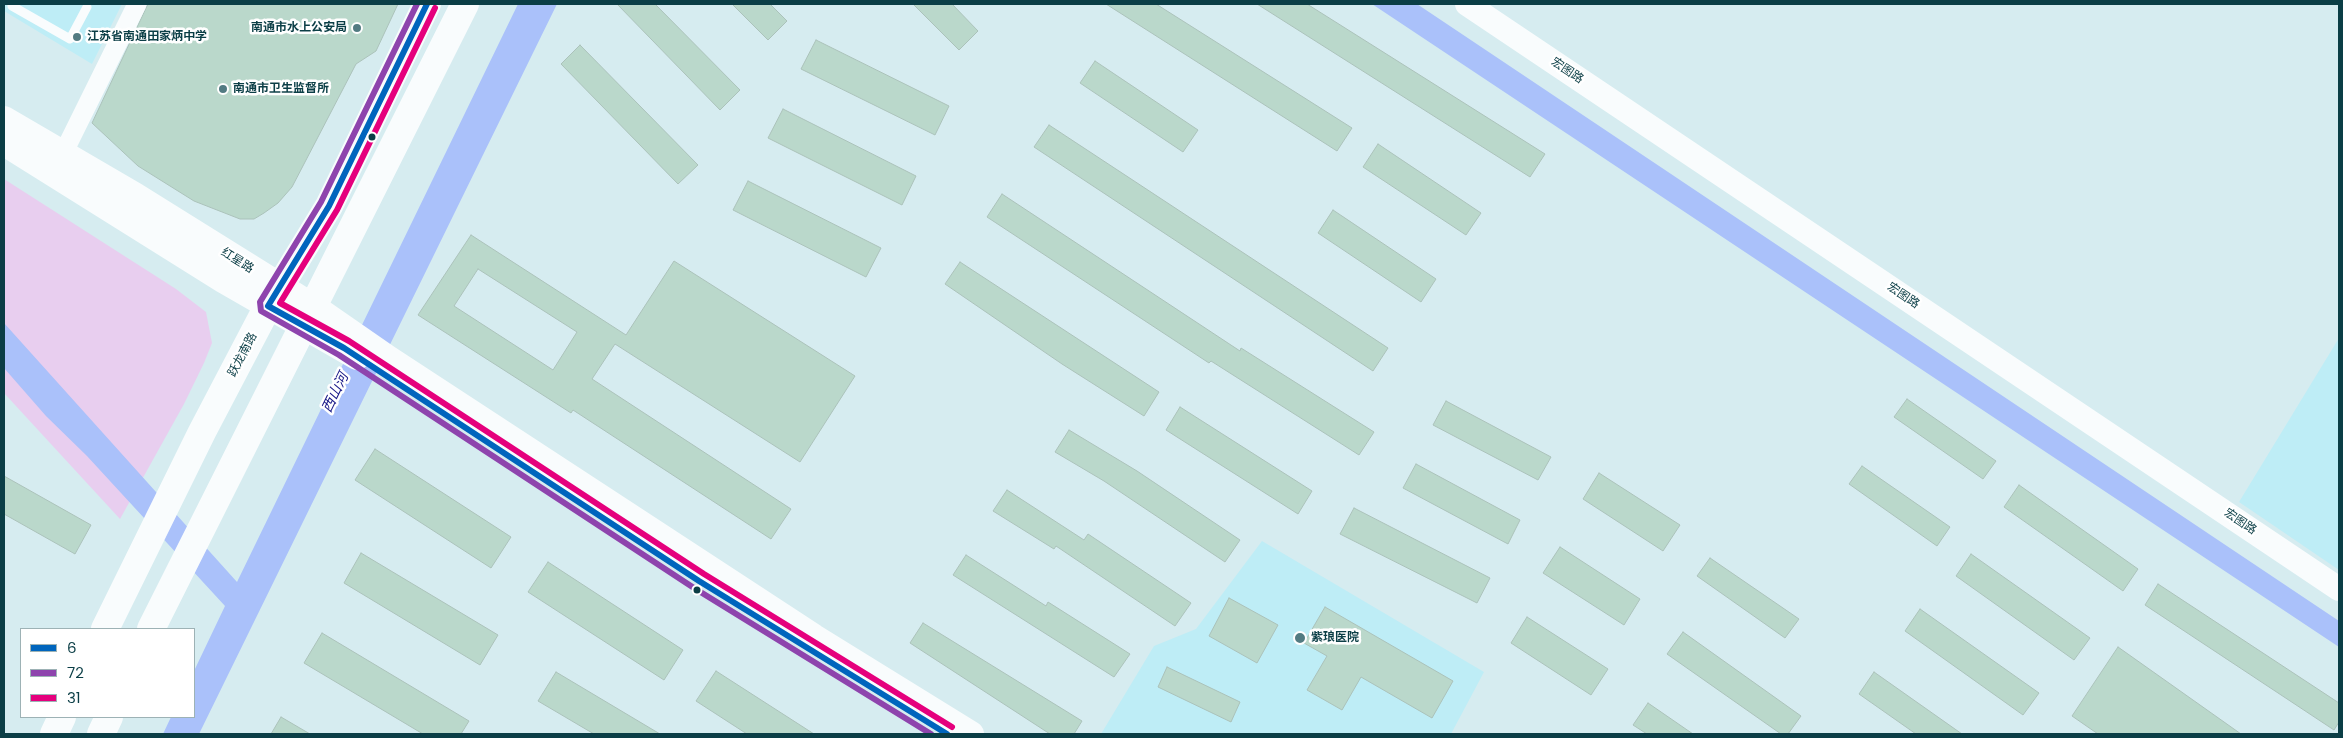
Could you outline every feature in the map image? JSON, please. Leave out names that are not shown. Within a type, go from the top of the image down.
[{"type":"main road","name":"跃龙南路","points":[[105,628],[202,432],[274,297],[329,206],[427,4]]},
{"type":"main road","points":[[151,628],[465,4]]},
{"type":"main road","name":"红星路","points":[[4,119],[58,163]]},
{"type":"main road","name":"红星路","points":[[4,142],[136,196],[274,297],[347,340],[699,581],[947,734]]},
{"type":"main road","name":"红星路","points":[[386,367],[971,734]]},
{"type":"main road","points":[[54,734],[62,718]]},
{"type":"main road","points":[[101,734],[109,718]]},
{"type":"street","points":[[58,163],[137,4]]},
{"type":"street","name":"宏图路","points":[[1467,4],[2339,589]]},
{"type":"lane","points":[[11,4],[70,40],[87,7]]},
{"type":"shaded area","name":"江苏省南通田家炳中学","points":[[4,4],[122,4],[92,64],[4,11]]},
{"type":"shaded area","points":[[4,179],[176,289],[206,312],[212,343],[204,363],[184,404],[120,519],[4,393]]},
{"type":"shaded area","points":[[2339,338],[2339,570],[2239,502]]},
{"type":"shaded area","name":"紫琅医院","points":[[1262,541],[1484,672],[1451,734],[1101,734],[1154,646],[1196,629]]},
{"type":"water","name":"西山河","points":[[518,4],[557,4],[199,734],[163,734],[171,718],[195,718],[195,669],[225,606],[87,456],[46,416],[4,368],[4,323],[237,582]]},
{"type":"water","points":[[1372,4],[1417,4],[2339,621],[2339,647]]},
{"type":"building","name":"南通市卫生监督所","points":[[148,4],[398,4],[376,51],[356,64],[292,187],[278,203],[264,213],[254,219],[240,219],[194,201],[138,166],[92,123]]},
{"type":"building","points":[[617,4],[655,4],[740,90],[720,110]]},
{"type":"building","points":[[732,4],[770,4],[787,21],[768,40]]},
{"type":"building","points":[[913,4],[952,4],[978,31],[959,50]]},
{"type":"building","points":[[1106,4],[1156,4],[1352,128],[1337,151]]},
{"type":"building","points":[[1257,4],[1307,4],[1545,154],[1530,177]]},
{"type":"building","points":[[816,40],[949,106],[935,135],[801,69]]},
{"type":"building","points":[[580,45],[698,165],[678,184],[561,64]]},
{"type":"building","points":[[1095,61],[1198,130],[1183,152],[1080,83]]},
{"type":"building","points":[[783,109],[916,176],[902,205],[768,138]]},
{"type":"building","points":[[1049,125],[1388,348],[1373,371],[1034,147]]},
{"type":"building","points":[[1378,144],[1481,213],[1466,235],[1363,167]]},
{"type":"building","points":[[748,181],[881,248],[866,277],[733,210]]},
{"type":"building","points":[[1002,194],[1240,351],[1241,348],[1374,432],[1359,455],[1211,361],[1209,363],[987,217]]},
{"type":"building","points":[[1333,210],[1436,279],[1421,302],[1318,233]]},
{"type":"building","points":[[471,235],[626,335],[674,261],[855,376],[800,462],[615,344],[592,379],[791,509],[771,539],[573,410],[571,413],[418,315]],"holes":[[[478,269],[577,332],[553,370],[454,306]]]},
{"type":"building","points":[[960,262],[1159,392],[1144,416],[1062,364],[945,284]]},
{"type":"building","points":[[1907,399],[1996,461],[1983,479],[1894,417]]},
{"type":"building","points":[[1446,401],[1551,457],[1538,480],[1433,425]]},
{"type":"building","points":[[1180,407],[1312,491],[1298,514],[1166,430]]},
{"type":"building","points":[[1069,430],[1137,471],[1240,540],[1225,562],[1104,481],[1055,452]]},
{"type":"building","points":[[375,449],[511,537],[491,568],[355,480]]},
{"type":"building","points":[[1416,464],[1520,520],[1508,544],[1403,488]]},
{"type":"building","points":[[1862,466],[1950,527],[1937,546],[1849,484]]},
{"type":"building","points":[[1599,473],[1680,525],[1663,551],[1583,499]]},
{"type":"building","points":[[4,476],[91,525],[75,554],[4,514]]},
{"type":"building","points":[[2019,485],[2138,569],[2123,591],[2004,507]]},
{"type":"building","points":[[1007,490],[1084,540],[1088,534],[1191,603],[1175,626],[1056,546],[1054,549],[993,511]]},
{"type":"building","points":[[1354,508],[1490,578],[1477,603],[1340,534]]},
{"type":"building","points":[[1560,547],[1640,599],[1624,625],[1543,573]]},
{"type":"building","points":[[361,553],[498,635],[480,665],[344,583]]},
{"type":"building","points":[[1971,554],[2090,638],[2074,660],[1956,576]]},
{"type":"building","points":[[966,555],[1046,606],[1048,602],[1130,654],[1114,677],[953,575]]},
{"type":"building","points":[[1710,558],[1799,619],[1785,638],[1697,576]]},
{"type":"building","points":[[548,562],[683,650],[664,680],[528,592]]},
{"type":"building","points":[[2158,584],[2339,703],[2339,722],[2334,730],[2145,605]]},
{"type":"building","points":[[1229,598],[1278,625],[1257,663],[1209,636]]},
{"type":"building","points":[[1325,607],[1453,681],[1432,718],[1361,677],[1342,710],[1307,690],[1327,656],[1304,643]]},
{"type":"building","points":[[1920,609],[2039,693],[2023,715],[1905,631]]},
{"type":"building","points":[[1527,617],[1608,669],[1591,695],[1511,643]]},
{"type":"building","points":[[923,623],[1082,721],[1074,734],[1050,734],[910,643]]},
{"type":"building","points":[[1683,632],[1801,716],[1788,734],[1781,734],[1667,654]]},
{"type":"building","points":[[322,633],[469,721],[461,734],[423,734],[304,663]]},
{"type":"building","points":[[2118,647],[2241,734],[2098,734],[2072,716]]},
{"type":"building","points":[[1167,667],[1240,702],[1231,722],[1158,687]]},
{"type":"building","points":[[716,671],[814,734],[747,734],[696,701]]},
{"type":"building","points":[[556,672],[660,734],[594,734],[538,701]]},
{"type":"building","points":[[1874,672],[1962,734],[1916,734],[1859,694]]},
{"type":"building","points":[[1648,703],[1693,734],[1647,734],[1633,725]]},
{"type":"building","points":[[281,717],[310,734],[271,734]]},
{"type":"transit line","name":"72","points":[[417,4],[321,202],[260,302],[261,311],[339,355],[694,588],[931,734]]},
{"type":"transit line","name":"6","points":[[427,4],[329,206],[268,306],[344,348],[699,581],[947,734]]},
{"type":"transit line","name":"31","points":[[435,8],[337,210],[280,303],[349,341],[704,574],[952,727]]},
{"type":"place","name":"南通市水上公安局","points":[[357,28]]},
{"type":"place","name":"江苏省南通田家炳中学","points":[[77,37]]},
{"type":"place","name":"南通市卫生监督所","points":[[223,89]]},
{"type":"place","name":"紫琅医院","points":[[1300,638]]}]
